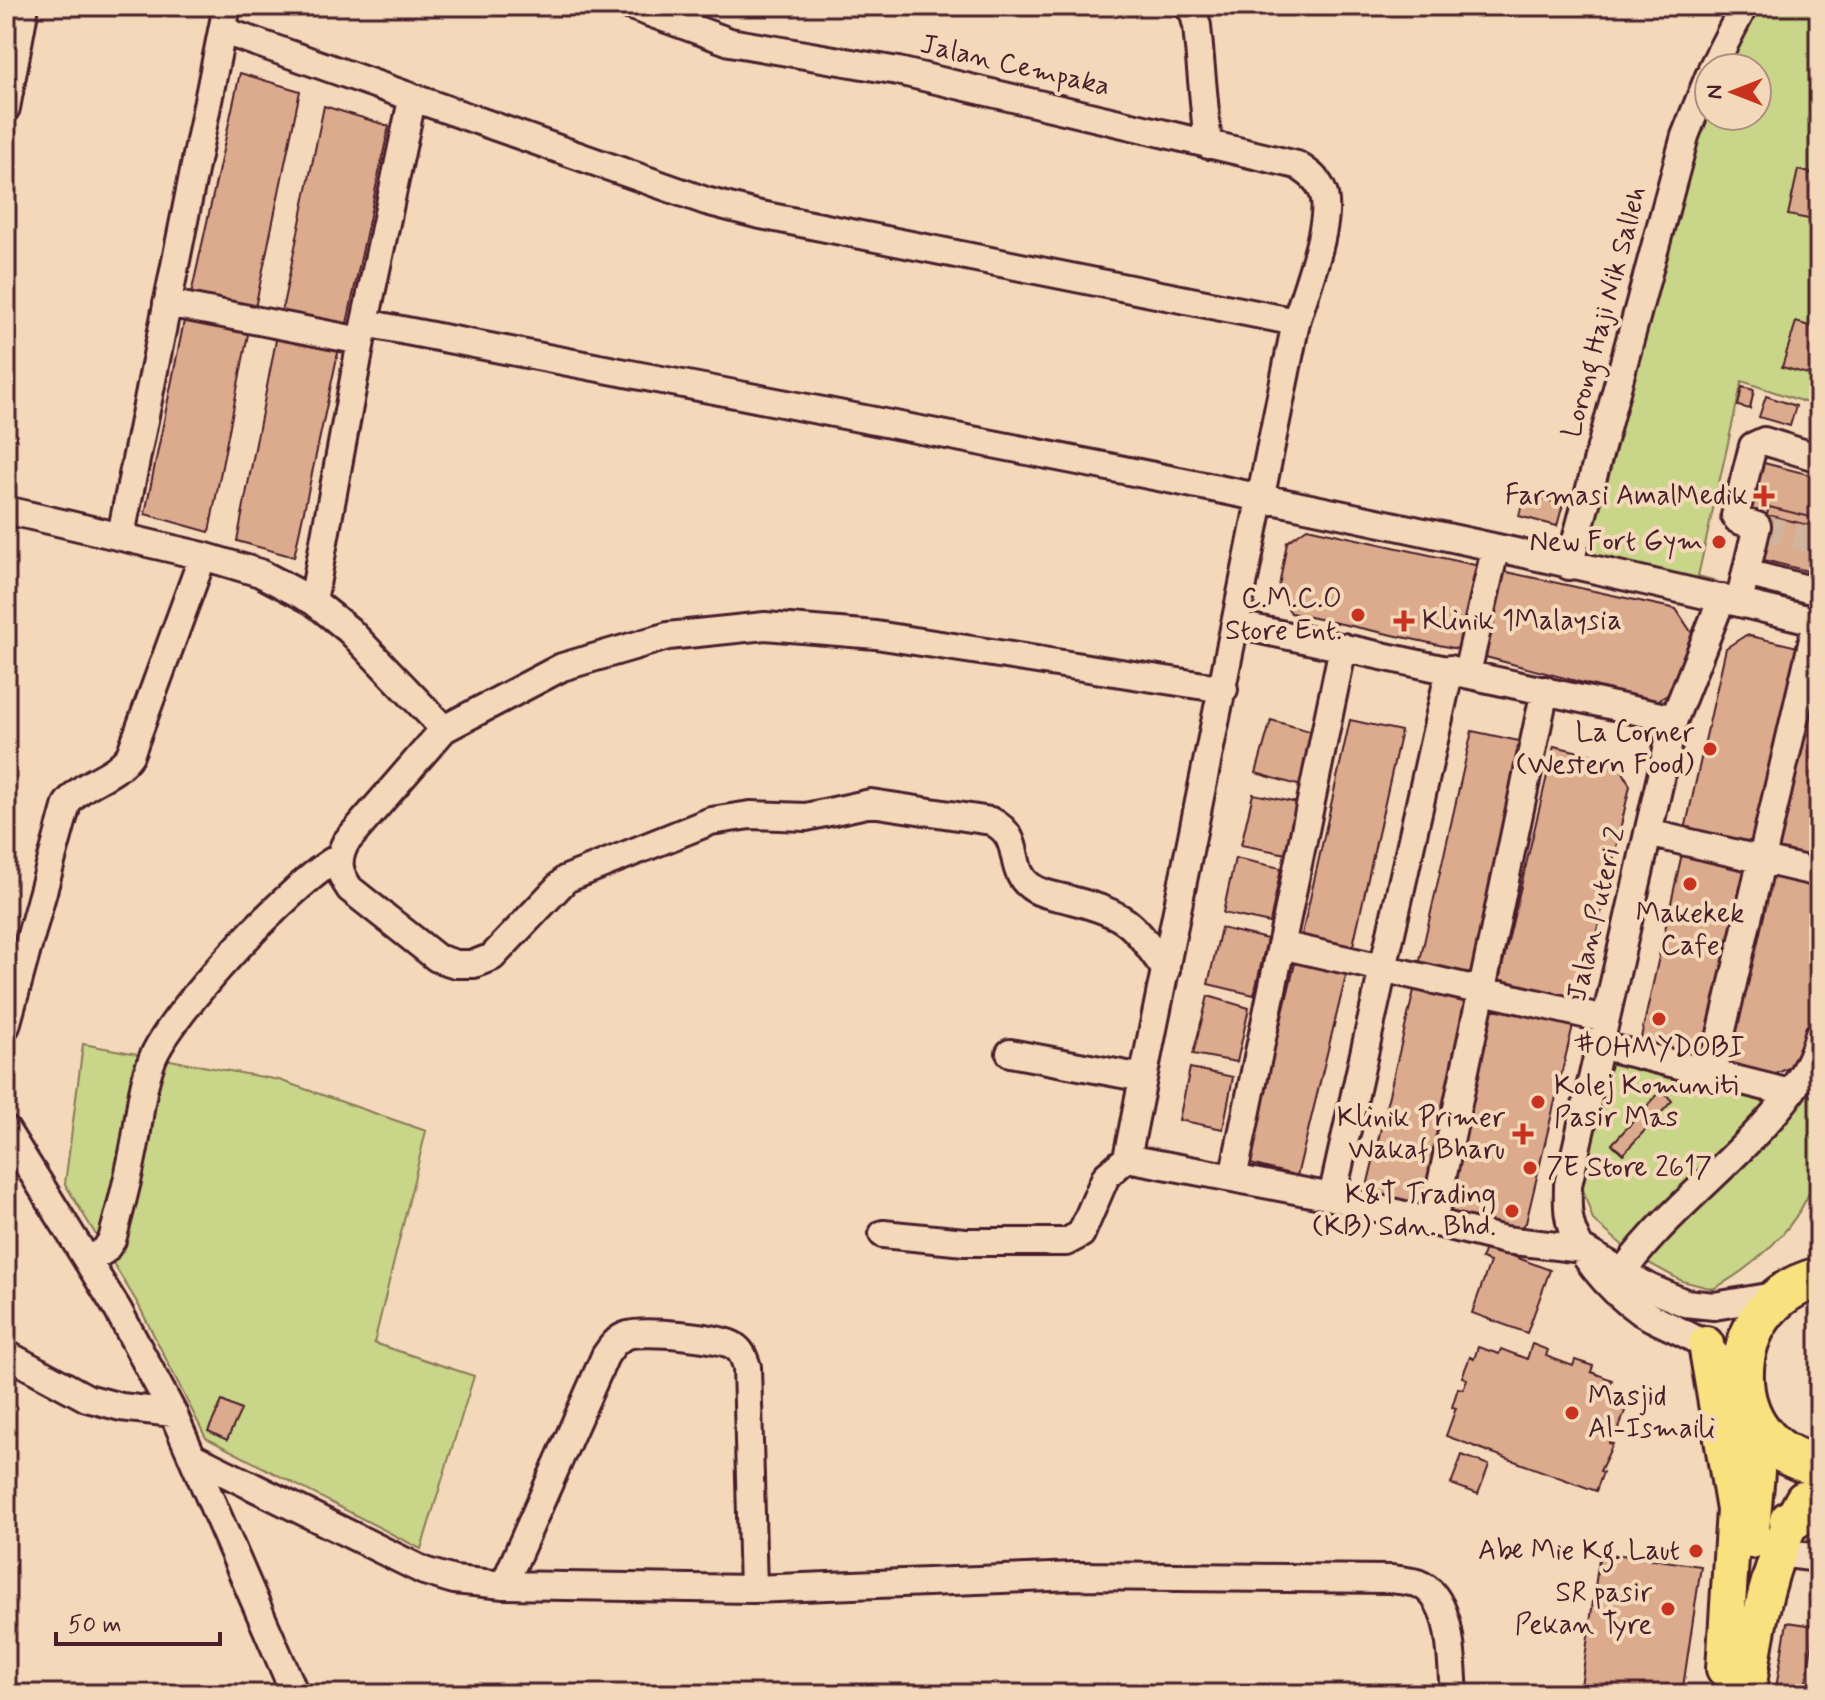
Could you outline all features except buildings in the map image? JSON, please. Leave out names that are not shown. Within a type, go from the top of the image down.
[{"type":"highway","points":[[1804,1278],[1753,1327],[1744,1357],[1749,1404],[1770,1440],[1790,1455],[1819,1465]]},
{"type":"main road","points":[[1706,1344],[1734,1510],[1722,1682]]},
{"type":"main road","points":[[1722,1682],[1755,1512],[1749,1404]]},
{"type":"main road","points":[[1748,1694],[1761,1613],[1796,1526],[1819,1481]]},
{"type":"street","points":[[6,108],[25,6]]},
{"type":"street","name":"Jalan Cempaka","points":[[631,6],[730,42],[898,71],[1297,165],[1314,176],[1325,195],[1325,219],[1296,322]]},
{"type":"street","points":[[1187,6],[1193,10],[1197,26],[1208,145]]},
{"type":"street","points":[[1720,52],[1744,6]]},
{"type":"street","points":[[121,535],[226,19],[412,100],[706,201],[756,214],[1296,322],[1260,497],[1238,625],[1127,1158],[1106,1176],[1081,1234],[1066,1242],[965,1242],[883,1234]]},
{"type":"street","points":[[313,601],[363,332],[412,100]]},
{"type":"street","name":"Lorong Haji Nik Salleh","points":[[1569,566],[1693,116]]},
{"type":"street","points":[[167,303],[363,332],[1260,497],[1818,622],[1712,1073]]},
{"type":"street","name":"Jalan Puteri 2","points":[[1582,1249],[1569,1218],[1568,1185],[1674,719],[1730,600],[1746,573],[1757,526],[1738,520],[1735,516],[1753,446],[1764,441],[1819,458]]},
{"type":"street","points":[[6,510],[121,535],[260,573],[313,601],[349,630],[444,729]]},
{"type":"street","points":[[1332,1197],[1384,967],[1459,671],[1495,550]]},
{"type":"street","points":[[6,1026],[67,804],[84,786],[120,769],[130,755],[203,556]]},
{"type":"street","points":[[1746,573],[1819,592]]},
{"type":"street","points":[[1238,625],[1674,719]]},
{"type":"street","points":[[88,1261],[105,1250],[112,1240],[135,1139],[142,1092],[153,1057],[169,1030],[241,943],[338,858],[346,842],[444,729],[562,667],[668,636],[765,626],[876,635],[1224,689]]},
{"type":"street","points":[[1233,1178],[1343,647]]},
{"type":"street","points":[[1433,1222],[1545,690]]},
{"type":"street","points":[[338,858],[340,875],[350,889],[437,958],[456,964],[474,964],[492,957],[547,895],[566,879],[590,867],[729,817],[806,817],[871,803],[991,821],[1005,828],[1013,842],[1020,872],[1028,885],[1110,910],[1132,922],[1166,970]]},
{"type":"street","points":[[1648,833],[1819,873]]},
{"type":"street","points":[[1281,945],[1483,988],[1605,1019]]},
{"type":"street","points":[[1617,1280],[1790,1093],[1811,1064],[1819,1034]]},
{"type":"street","points":[[1599,1045],[1790,1093]]},
{"type":"street","points":[[1010,1053],[1143,1078]]},
{"type":"street","points":[[6,1130],[15,1164],[88,1261],[173,1413],[295,1694]]},
{"type":"street","points":[[1127,1158],[1332,1197],[1505,1240],[1582,1249],[1617,1280],[1639,1310],[1706,1344],[1749,1404]]},
{"type":"street","points":[[1617,1280],[1685,1303],[1714,1306],[1804,1278]]},
{"type":"street","points":[[504,1585],[605,1356],[627,1335],[643,1333],[732,1343],[742,1352],[747,1367],[753,1589]]},
{"type":"street","points":[[6,1354],[87,1398],[121,1407],[173,1413]]},
{"type":"street","points":[[195,1458],[424,1571],[454,1580],[504,1585],[753,1589],[1125,1575],[1391,1579],[1419,1584],[1439,1602],[1448,1634],[1454,1694],[1473,1694]]},
{"type":"street","points":[[1796,1526],[1819,1558]]},
{"type":"green space","points":[[1744,6],[1819,6],[1819,407],[1742,381],[1698,576],[1713,580],[1707,594],[1569,566],[1693,132],[1773,132],[1773,52],[1720,52]]},
{"type":"green space","points":[[83,1044],[279,1080],[426,1131],[374,1343],[474,1376],[421,1549],[206,1438],[138,1304],[65,1184]]},
{"type":"green space","points":[[1613,1048],[1819,1098],[1819,1160],[1805,1201],[1781,1236],[1765,1252],[1713,1289],[1682,1281],[1634,1255],[1593,1220],[1581,1183]]},
{"type":"tunnel","points":[[1757,526],[1819,542]]},
{"type":"place","name":"Farmasi AmalMedik","points":[[1764,496]]},
{"type":"place","name":"New Fort Gym","points":[[1719,542]]},
{"type":"place","name":"C.M.C.O Store Ent.","points":[[1358,615]]},
{"type":"place","name":"Klinik 1Malaysia","points":[[1404,621]]},
{"type":"place","name":"La Corner (Western Food)","points":[[1710,749]]},
{"type":"place","name":"Makekek Cafe","points":[[1690,884]]},
{"type":"place","name":"#OHMYDOBI","points":[[1659,1019]]},
{"type":"place","name":"Kolej Komuniti Pasir Mas","points":[[1538,1102]]},
{"type":"place","name":"Klinik Primer Wakaf Bharu","points":[[1523,1134]]},
{"type":"place","name":"7E Store 2617","points":[[1530,1168]]},
{"type":"place","name":"K&T Trading (KB) Sdn. Bhd.","points":[[1512,1211]]},
{"type":"place","name":"Masjid Al-Ismaili","points":[[1572,1413]]},
{"type":"place","name":"Abe Mie Kg. Laut","points":[[1696,1551]]},
{"type":"place","name":"SR pasir Pekan Tyre","points":[[1668,1609]]}]
